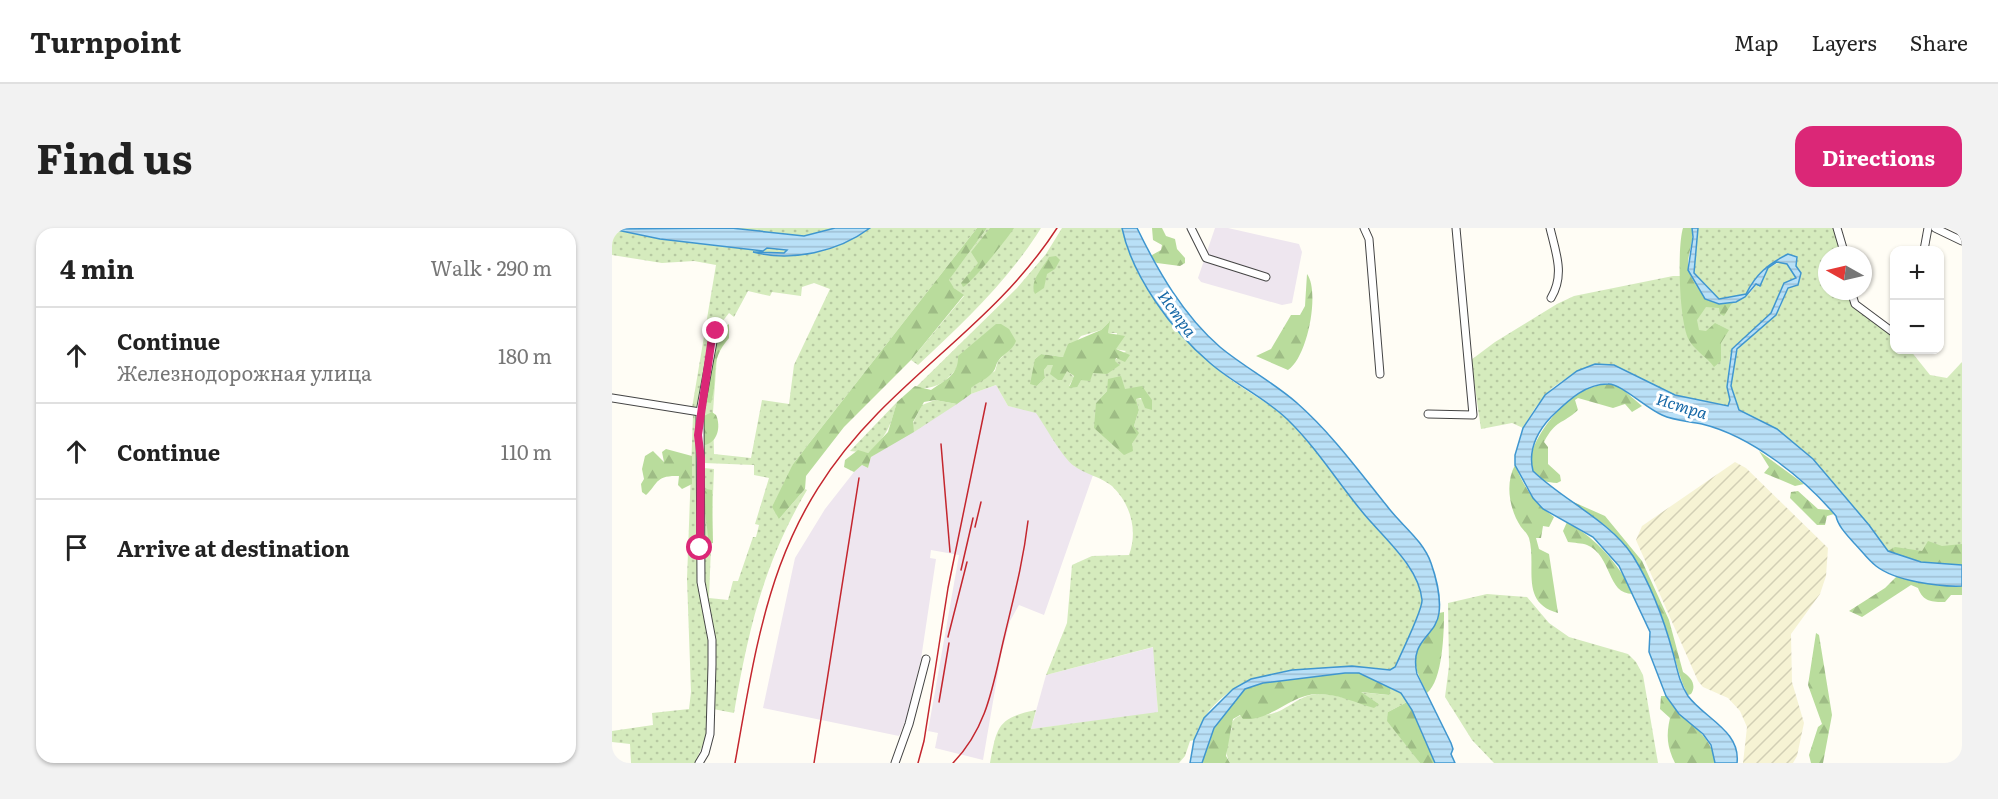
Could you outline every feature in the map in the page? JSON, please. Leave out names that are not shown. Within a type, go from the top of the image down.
[{"type":"street","points":[[1191,228],[1206,258],[1266,277]]},
{"type":"street","points":[[1364,228],[1369,239],[1380,374]]},
{"type":"street","points":[[1428,414],[1473,416],[1456,228]]},
{"type":"street","points":[[1550,228],[1559,262],[1560,280],[1551,298]]},
{"type":"street","points":[[1837,228],[1842,246]]},
{"type":"street","points":[[1925,246],[1928,228]]},
{"type":"street","points":[[1935,228],[1962,241]]},
{"type":"street","points":[[1854,300],[1855,304],[1890,330]]},
{"type":"street","points":[[699,763],[705,753],[710,735],[712,665],[712,640],[701,582],[700,412],[716,331]]},
{"type":"street","points":[[612,398],[700,412]]},
{"type":"street","points":[[895,763],[909,724],[926,659]]},
{"type":"shaded area","points":[[1215,228],[1228,228],[1299,244],[1302,252],[1292,303],[1282,305],[1201,282],[1198,278]]},
{"type":"shaded area","points":[[996,385],[1008,406],[1036,412],[1074,466],[1093,475],[1044,615],[1019,605],[1010,621],[1001,655],[983,760],[935,748],[938,733],[928,731],[959,555],[931,550],[930,558],[936,559],[921,659],[907,717],[899,736],[763,708],[795,558],[825,509],[854,472],[862,465],[868,468],[871,457],[971,394]]},
{"type":"shaded area","points":[[1735,462],[1746,468],[1828,548],[1826,576],[1820,594],[1791,634],[1792,682],[1804,723],[1797,756],[1793,763],[1743,763],[1747,727],[1740,711],[1728,698],[1703,687],[1698,681],[1636,540],[1642,526]]},
{"type":"shaded area","points":[[1154,647],[1158,713],[1031,729],[1046,675]]},
{"type":"green space","points":[[731,228],[835,228],[804,236]]},
{"type":"green space","points":[[870,228],[977,228],[793,464],[779,519],[805,489],[807,490],[779,544],[760,598],[745,654],[734,713],[713,709],[716,652],[703,581],[704,468],[714,469],[709,598],[728,600],[733,581],[738,581],[753,537],[756,537],[759,525],[755,524],[769,478],[754,475],[754,465],[704,463],[702,416],[718,342],[713,412],[714,454],[751,458],[762,400],[789,404],[794,365],[830,289],[814,283],[802,287],[801,296],[772,292],[770,296],[748,291],[734,317],[729,313],[715,331],[713,318],[698,409],[692,408],[716,265],[694,261],[662,263],[612,255],[612,229],[660,239],[763,251],[767,248],[787,250],[784,253],[757,252],[781,256]]},
{"type":"green space","points":[[977,228],[987,228],[949,280],[954,288],[964,295],[911,360],[844,427],[806,476],[805,489],[779,519],[772,507],[793,464]]},
{"type":"green space","points":[[987,228],[1041,228],[999,284],[918,365],[911,360],[964,296],[948,281]]},
{"type":"green space","points":[[990,228],[1014,228],[981,270],[963,287],[961,283],[978,263],[971,252]]},
{"type":"green space","points":[[1062,228],[1122,228],[1137,271],[1163,312],[1179,331],[1213,366],[1280,413],[1320,454],[1362,511],[1399,554],[1419,589],[1421,605],[1395,667],[1390,670],[1305,669],[1250,681],[1226,694],[1207,714],[1179,763],[990,763],[997,733],[1001,726],[1023,713],[1036,710],[1031,729],[1158,712],[1153,647],[1046,675],[1067,623],[1072,565],[1092,556],[1129,555],[1133,527],[1128,509],[1119,493],[1108,483],[1074,466],[1059,449],[1036,413],[1008,406],[996,385],[971,394],[970,388],[995,371],[998,361],[1003,356],[959,365],[940,384],[929,388],[915,388],[1017,288],[1046,254]],"holes":[[[1109,322],[1108,333],[1117,333],[1115,349],[1126,351],[1114,361],[1119,364],[1103,373],[1093,373],[1069,386],[1074,377],[1067,370],[1062,375],[1054,365],[1048,365],[1044,370],[1045,378],[1037,386],[1035,359],[1041,354],[1063,357],[1081,336],[1101,330]],[[1109,383],[1152,400],[1136,399],[1139,410],[1134,426],[1138,433],[1132,444],[1096,403],[1107,391]]]},
{"type":"green space","points":[[1152,228],[1162,228],[1166,236],[1175,239],[1177,249],[1185,258],[1185,263],[1180,266],[1157,263],[1152,260],[1152,255],[1161,250],[1162,245],[1153,240]]},
{"type":"green space","points":[[1683,228],[1692,228],[1688,268],[1693,281],[1712,302],[1732,303],[1724,316],[1720,314],[1719,308],[1706,307],[1697,320],[1699,330],[1706,331],[1715,323],[1729,330],[1721,343],[1721,361],[1714,367],[1691,343],[1683,318],[1680,251]]},
{"type":"green space","points":[[1698,228],[1834,228],[1840,246],[1818,246],[1818,300],[1852,300],[1860,312],[1890,333],[1890,354],[1913,354],[1930,375],[1947,378],[1962,362],[1962,565],[1888,551],[1869,525],[1812,459],[1777,429],[1739,410],[1731,386],[1734,356],[1741,345],[1780,308],[1788,287],[1798,285],[1799,271],[1788,254],[1763,270],[1746,294],[1719,299],[1694,273]]},
{"type":"green space","points":[[1056,256],[1060,260],[1055,269],[1047,274],[1044,288],[1035,294],[1034,284],[1038,275],[1049,257]]},
{"type":"green space","points":[[1782,261],[1788,264],[1796,279],[1781,289],[1771,313],[1730,356],[1728,406],[1675,395],[1629,373],[1577,371],[1552,388],[1535,408],[1523,428],[1512,423],[1481,429],[1471,360],[1495,342],[1557,304],[1574,296],[1673,276],[1691,276],[1719,304],[1749,294],[1757,284],[1759,287],[1768,268]]},
{"type":"green space","points":[[1307,274],[1311,282],[1312,294],[1310,324],[1301,352],[1288,370],[1256,356],[1271,349],[1291,315],[1300,315],[1305,306]]},
{"type":"green space","points":[[1110,321],[1108,333],[1125,336],[1116,349],[1130,355],[1125,362],[1116,358],[1115,361],[1120,365],[1107,374],[1093,373],[1090,381],[1081,380],[1077,387],[1069,388],[1074,376],[1067,371],[1062,380],[1058,380],[1050,374],[1053,365],[1048,365],[1044,370],[1045,378],[1037,386],[1030,384],[1035,359],[1041,354],[1063,357],[1068,344],[1101,330]]},
{"type":"green space","points":[[729,324],[729,338],[718,354],[716,362],[711,403],[706,402],[713,337]]},
{"type":"green space","points":[[996,324],[1009,329],[1016,341],[999,360],[992,374],[971,388],[971,394],[957,404],[935,400],[924,402],[913,422],[914,432],[871,457],[868,468],[862,465],[854,472],[844,467],[845,460],[858,450],[868,453],[888,432],[897,402],[915,386],[931,390],[946,380],[956,368],[958,356]]},
{"type":"green space","points":[[1121,376],[1125,389],[1142,386],[1152,400],[1152,410],[1145,408],[1141,398],[1136,399],[1139,410],[1134,426],[1139,433],[1132,444],[1133,451],[1124,455],[1094,428],[1096,403],[1107,391],[1108,379]]},
{"type":"green space","points":[[1610,383],[1619,386],[1642,406],[1632,412],[1625,404],[1613,408],[1578,398],[1575,400],[1578,410],[1556,426],[1544,442],[1548,447],[1548,464],[1560,475],[1561,481],[1557,483],[1541,479],[1532,471],[1531,460],[1540,434],[1549,421],[1577,394]]},
{"type":"green space","points":[[935,400],[957,404],[914,432],[912,425],[922,405]]},
{"type":"green space","points":[[897,402],[887,430],[880,441],[868,453],[850,451]]},
{"type":"green space","points":[[712,412],[716,415],[718,429],[713,441],[705,445],[701,441],[702,417]]},
{"type":"green space","points":[[693,415],[697,415],[698,549],[711,639],[708,733],[695,763],[631,763],[630,744],[612,742],[612,731],[653,725],[652,713],[689,709],[691,692],[687,579]]},
{"type":"green space","points":[[666,449],[692,456],[692,484],[682,489],[678,485],[679,476],[665,477],[658,481],[646,495],[642,492],[641,484],[644,479],[642,469],[645,456],[653,451],[664,462],[662,452]]},
{"type":"green space","points":[[1759,451],[1804,484],[1795,486],[1764,473],[1769,467]]},
{"type":"green space","points":[[1515,465],[1530,494],[1554,517],[1549,527],[1543,526],[1541,538],[1536,538],[1539,549],[1549,554],[1558,613],[1546,608],[1538,601],[1534,592],[1529,538],[1517,520],[1511,504],[1509,488]]},
{"type":"green space","points":[[706,489],[712,490],[713,543],[709,544],[703,495]]},
{"type":"green space","points":[[1798,491],[1818,509],[1830,510],[1834,514],[1827,516],[1825,525],[1817,525],[1790,498],[1791,492]]},
{"type":"green space","points":[[1562,497],[1605,516],[1642,561],[1669,620],[1683,672],[1692,682],[1691,694],[1688,695],[1683,684],[1656,601],[1631,554],[1607,527]]},
{"type":"green space","points":[[1567,522],[1588,536],[1606,553],[1634,594],[1625,593],[1618,588],[1595,550],[1585,544],[1568,542],[1563,531]]},
{"type":"green space","points":[[1928,541],[1942,546],[1962,544],[1962,565],[1921,562],[1888,551],[1895,547],[1922,551]]},
{"type":"green space","points":[[1897,576],[1941,586],[1962,586],[1962,595],[1951,595],[1945,602],[1932,601],[1925,599],[1918,588],[1911,585],[1862,617],[1849,611],[1885,588]]},
{"type":"green space","points":[[1487,594],[1527,597],[1549,623],[1569,637],[1628,654],[1636,662],[1643,675],[1658,763],[1494,763],[1472,740],[1445,697],[1449,666],[1448,603]]},
{"type":"green space","points":[[1444,612],[1443,643],[1439,667],[1432,687],[1427,693],[1419,677],[1416,656],[1439,613]]},
{"type":"green space","points":[[1816,633],[1819,635],[1832,715],[1823,763],[1811,763],[1809,755],[1818,727],[1822,724],[1808,685]]},
{"type":"green space","points":[[1359,673],[1391,688],[1389,695],[1361,692],[1379,704],[1374,708],[1340,697],[1318,694],[1299,698],[1263,716],[1243,719],[1240,715],[1233,719],[1226,756],[1230,763],[1202,763],[1214,728],[1245,689],[1263,683]]},
{"type":"green space","points":[[1391,688],[1401,693],[1407,702],[1388,712],[1420,763],[1230,763],[1228,759],[1227,746],[1232,728],[1230,727],[1237,717],[1271,714],[1300,699],[1319,694],[1379,704],[1360,692],[1388,695]]},
{"type":"green space","points":[[1661,696],[1666,696],[1672,705],[1703,735],[1713,752],[1715,763],[1675,763],[1668,741],[1670,718],[1660,709]]},
{"type":"green space","points":[[1407,702],[1435,763],[1420,763],[1387,721],[1388,712]]},
{"type":"water","points":[[731,228],[804,236],[835,228],[870,228],[829,249],[783,256],[753,252],[784,253],[787,250],[767,248],[763,251],[660,239],[612,229]]},
{"type":"water","name":"Истра","points":[[1122,228],[1137,228],[1172,292],[1194,321],[1220,347],[1288,395],[1310,415],[1423,547],[1435,575],[1439,594],[1439,613],[1437,621],[1417,653],[1417,674],[1451,743],[1453,749],[1451,754],[1455,763],[1435,763],[1412,710],[1401,693],[1359,673],[1345,673],[1263,683],[1245,689],[1214,728],[1202,763],[1190,763],[1194,740],[1204,718],[1233,689],[1251,679],[1292,670],[1352,666],[1390,670],[1395,667],[1422,600],[1408,565],[1364,514],[1298,430],[1269,404],[1210,363],[1168,319],[1144,283],[1127,246]]},
{"type":"water","name":"Истра","points":[[1692,228],[1698,228],[1694,273],[1719,299],[1746,294],[1758,275],[1774,262],[1788,254],[1797,257],[1796,266],[1801,273],[1798,285],[1788,288],[1776,315],[1737,349],[1731,386],[1739,410],[1777,429],[1813,459],[1888,551],[1921,562],[1962,565],[1962,586],[1918,582],[1884,571],[1870,561],[1823,502],[1775,460],[1721,430],[1662,415],[1613,385],[1591,387],[1576,395],[1563,406],[1551,417],[1538,435],[1532,456],[1533,471],[1612,532],[1633,556],[1656,603],[1685,691],[1733,742],[1737,752],[1737,763],[1715,763],[1711,745],[1703,734],[1679,714],[1666,696],[1649,652],[1650,632],[1619,566],[1593,537],[1543,509],[1533,498],[1515,465],[1515,455],[1523,428],[1545,395],[1577,371],[1595,364],[1614,365],[1675,395],[1728,406],[1730,400],[1727,387],[1732,349],[1771,313],[1784,283],[1796,278],[1787,264],[1777,262],[1768,268],[1760,286],[1756,284],[1745,297],[1736,302],[1719,304],[1705,299],[1688,270],[1693,237]]},
{"type":"railway","points":[[735,763],[753,664],[776,576],[793,534],[815,493],[843,453],[878,413],[995,303],[1038,255],[1057,228]]},
{"type":"railway","points":[[918,763],[924,741],[948,588],[986,403]]},
{"type":"railway","points":[[941,444],[950,552]]},
{"type":"railway","points":[[814,763],[859,478]]},
{"type":"railway","points":[[975,527],[981,502]]},
{"type":"railway","points":[[961,570],[973,518]]},
{"type":"railway","points":[[953,763],[974,735],[988,704],[1018,580],[1028,521]]},
{"type":"railway","points":[[948,637],[967,562]]},
{"type":"railway","points":[[939,702],[949,643]]},
{"type":"route","points":[[700,548],[701,459],[698,435],[712,337],[716,331]]}]
